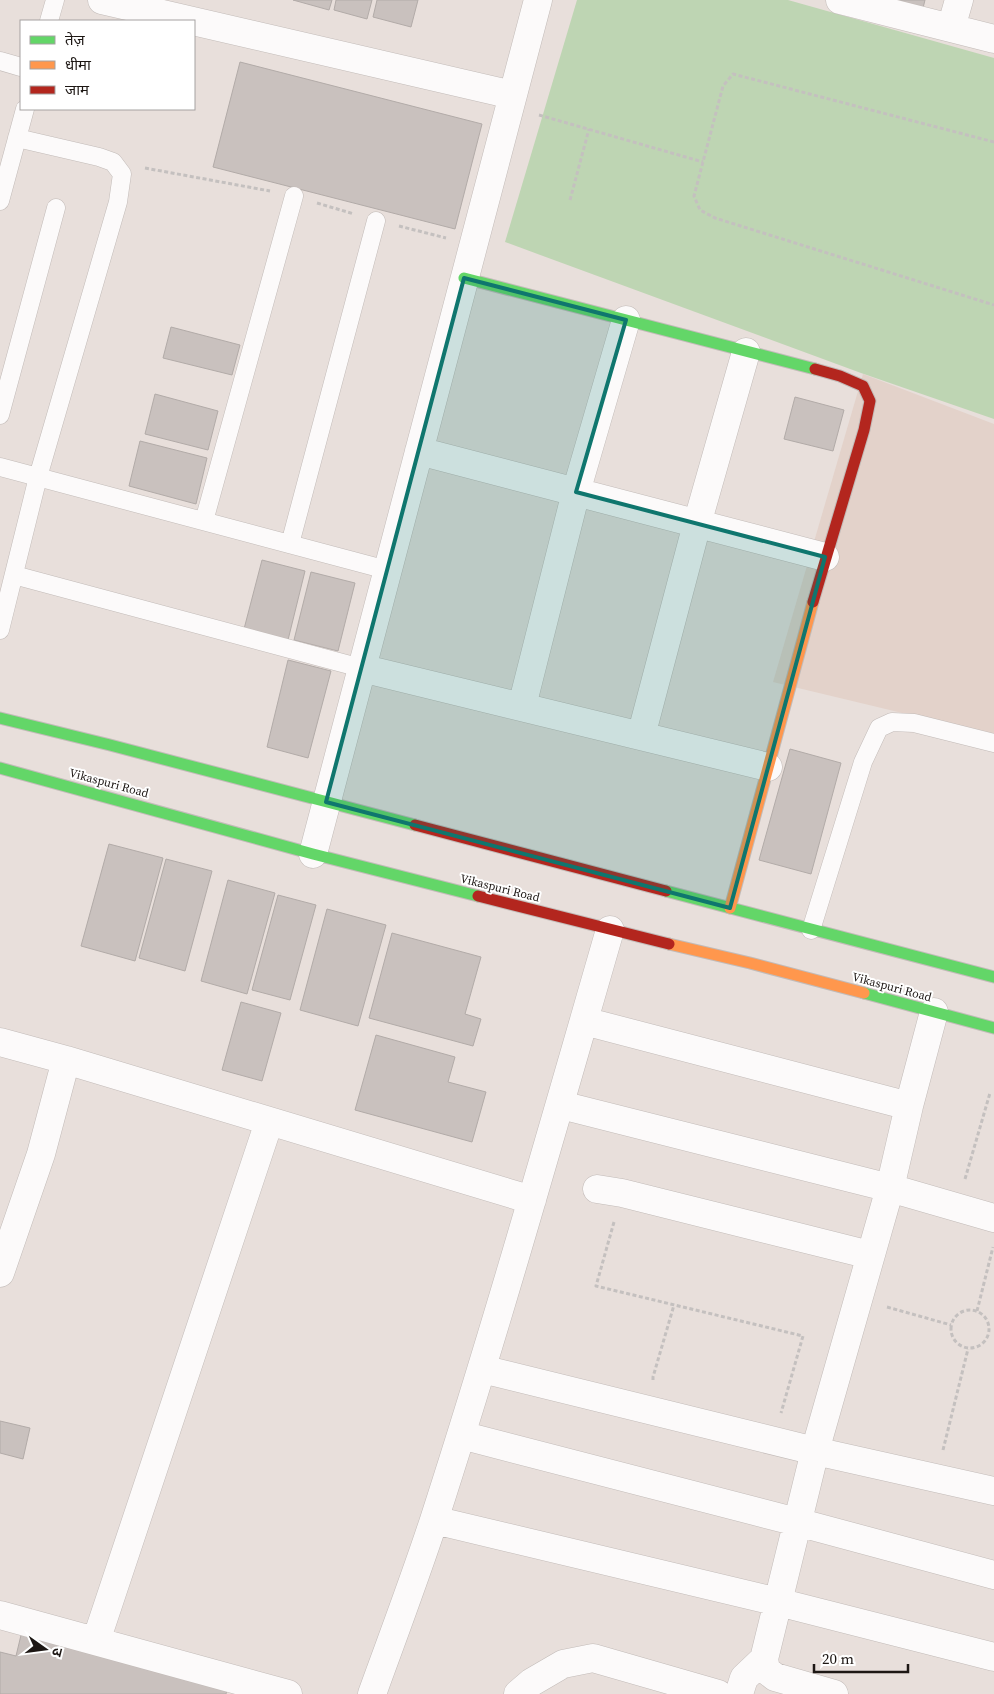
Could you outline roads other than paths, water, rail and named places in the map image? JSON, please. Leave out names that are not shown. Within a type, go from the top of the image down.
[{"type":"street","points":[[102,0],[183,20]]},
{"type":"street","points":[[313,854],[538,0]]},
{"type":"street","points":[[840,0],[994,39]]},
{"type":"street","points":[[951,28],[958,0]]},
{"type":"street","points":[[195,23],[511,101]]},
{"type":"street","points":[[464,278],[840,376],[863,386],[870,401],[864,430],[825,557],[730,908]]},
{"type":"street","points":[[522,706],[576,492],[626,320]]},
{"type":"street","points":[[642,736],[746,352]]},
{"type":"street","points":[[418,451],[825,557]]},
{"type":"street","points":[[361,668],[768,766]]},
{"type":"street","points":[[0,718],[994,977]]},
{"type":"street","name":"Vikaspuri Road","points":[[0,768],[313,854],[610,930],[750,963],[994,1028]]},
{"type":"street","points":[[372,1694],[434,1520],[482,1369],[561,1105],[610,930]]},
{"type":"street","points":[[834,1694],[775,1678],[766,1670],[764,1659],[815,1451],[890,1188],[934,1012]]},
{"type":"street","points":[[584,1021],[909,1106]]},
{"type":"street","points":[[0,1042],[66,1060],[532,1200]]},
{"type":"street","points":[[0,1274],[41,1154],[66,1060]]},
{"type":"street","points":[[561,1105],[890,1188],[994,1218]]},
{"type":"street","points":[[96,1641],[269,1122]]},
{"type":"street","points":[[610,1191],[870,1255]]},
{"type":"street","points":[[482,1369],[815,1451],[994,1491]]},
{"type":"street","points":[[461,1436],[797,1522],[994,1575]]},
{"type":"street","points":[[434,1520],[778,1602],[994,1657]]},
{"type":"street","points":[[0,1615],[96,1641],[239,1687],[288,1694]]},
{"type":"street","points":[[518,1694],[532,1682],[563,1664],[593,1658],[718,1694]]},
{"type":"street","points":[[738,1694],[744,1678],[764,1659]]},
{"type":"lane","points":[[49,20],[55,0]]},
{"type":"lane","points":[[0,61],[20,66]]},
{"type":"lane","points":[[0,201],[25,110]]},
{"type":"lane","points":[[0,630],[38,477],[118,202],[122,174],[113,162],[17,138]]},
{"type":"lane","points":[[204,521],[294,196]]},
{"type":"lane","points":[[0,415],[56,208]]},
{"type":"lane","points":[[290,544],[376,221]]},
{"type":"lane","points":[[0,467],[387,570]]},
{"type":"lane","points":[[14,575],[361,668]]},
{"type":"lane","points":[[811,930],[863,762],[879,728],[892,722],[914,722],[994,743]]}]
